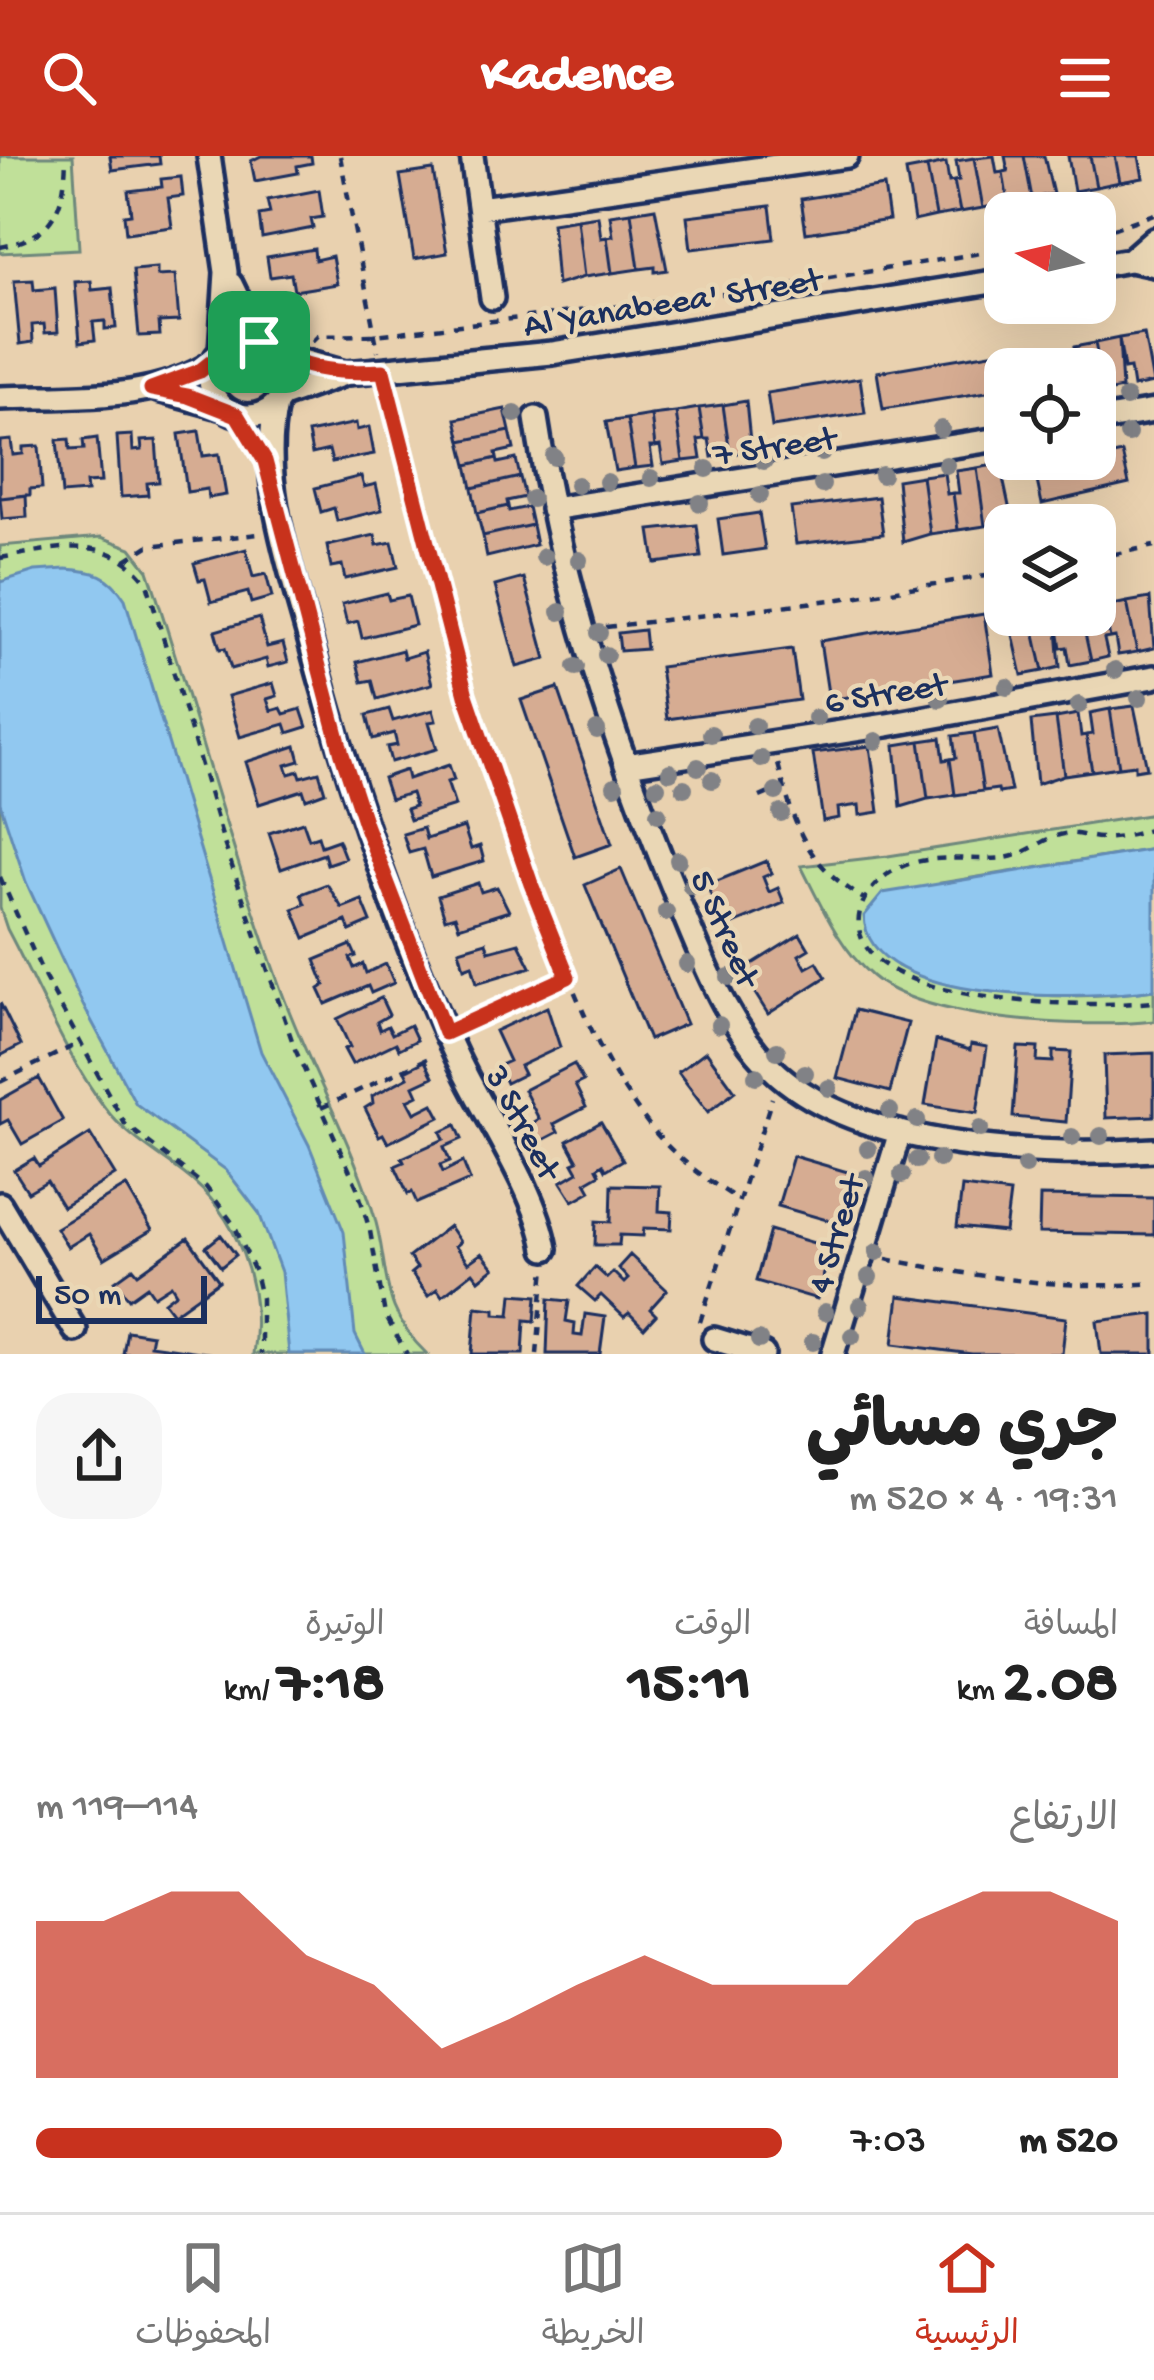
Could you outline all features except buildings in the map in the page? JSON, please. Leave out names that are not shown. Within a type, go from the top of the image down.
[{"type":"street","points":[[209,156],[226,272],[211,387],[272,478]]},
{"type":"street","points":[[472,156],[492,298]]},
{"type":"street","points":[[480,208],[848,156]]},
{"type":"street","points":[[1116,262],[1153,247]]},
{"type":"street","points":[[151,389],[258,416],[279,400],[286,382],[277,352],[226,272]]},
{"type":"street","name":"Al Yanabeea' Street","points":[[279,400],[347,373],[552,353],[984,283]]},
{"type":"street","points":[[0,398],[151,389],[184,379],[238,341],[277,352]]},
{"type":"street","name":"Al Yanabeea' Street","points":[[277,352],[347,373]]},
{"type":"street","name":"3 Street","points":[[279,400],[270,441],[282,531],[354,791],[448,1040],[531,1198],[546,1249]]},
{"type":"street","points":[[1116,418],[1154,411]]},
{"type":"street","name":"5 Street","points":[[536,418],[551,509],[626,765],[720,997],[756,1050],[779,1076],[853,1117],[899,1132],[1045,1152],[1154,1150]]},
{"type":"street","name":"7 Street","points":[[551,509],[984,441]]},
{"type":"street","name":"6 Street","points":[[626,765],[1154,677]]},
{"type":"street","name":"4 Street","points":[[833,1354],[899,1132]]},
{"type":"street","points":[[0,1204],[76,1330]]},
{"type":"street","points":[[705,1337],[763,1354]]},
{"type":"path","points":[[0,247],[33,238],[51,221],[62,198],[66,156]]},
{"type":"path","points":[[340,156],[383,371],[466,695],[531,884],[601,1047],[652,1129],[677,1156],[739,1200]]},
{"type":"path","points":[[1116,228],[1154,214]]},
{"type":"path","points":[[277,352],[318,336],[375,335],[757,290],[984,252]]},
{"type":"path","points":[[126,560],[148,546],[282,531]]},
{"type":"path","points":[[0,558],[79,546],[112,552],[147,584],[230,862],[295,1049],[357,1187],[385,1315],[407,1354]]},
{"type":"path","points":[[1116,554],[1154,546]]},
{"type":"path","points":[[583,630],[984,576]]},
{"type":"path","points":[[772,741],[794,825],[828,874],[864,899]]},
{"type":"path","points":[[760,797],[784,787]]},
{"type":"path","points":[[1154,829],[1112,838],[1067,833],[1010,857],[922,861],[889,874],[864,899],[859,913],[863,942],[886,964],[926,983],[1024,1001],[1073,1005],[1154,1002]]},
{"type":"path","points":[[0,877],[45,978],[125,1124],[206,1187],[234,1225],[255,1271],[261,1298],[261,1354]]},
{"type":"path","points":[[321,1108],[568,977]]},
{"type":"path","points":[[0,1082],[79,1042]]},
{"type":"path","points":[[705,1337],[739,1200],[779,1076]]},
{"type":"path","points":[[537,1354],[546,1249]]},
{"type":"path","points":[[861,1255],[1002,1279],[1071,1284],[1154,1282]]},
{"type":"green space","points":[[0,156],[73,156],[79,249],[0,253]]},
{"type":"green space","points":[[101,537],[131,548],[148,570],[280,987],[371,1205],[399,1319],[427,1354],[253,1354],[250,1278],[232,1231],[202,1190],[105,1108],[65,1043],[7,929],[0,908],[0,546]]},
{"type":"green space","points":[[1154,814],[1154,849],[940,883],[898,966],[961,985],[1024,994],[1089,996],[1154,990],[1154,1021],[1088,1024],[1007,1019],[929,1004],[897,991],[872,976],[850,952],[801,866],[888,856]]},
{"type":"water","points":[[66,569],[100,575],[125,599],[261,1052],[309,1145],[344,1232],[355,1334],[365,1354],[289,1354],[281,1272],[259,1213],[226,1170],[136,1104],[26,882],[0,803],[0,582],[35,571]]},
{"type":"water","points":[[1154,849],[1154,990],[1035,995],[940,983],[902,968],[875,946],[864,916],[883,893]]},
{"type":"route","points":[[238,341],[259,342],[312,367],[347,373],[383,371],[466,695],[568,977],[445,1033],[342,754],[265,461],[237,415],[188,396],[151,389],[200,371],[238,341]]}]
